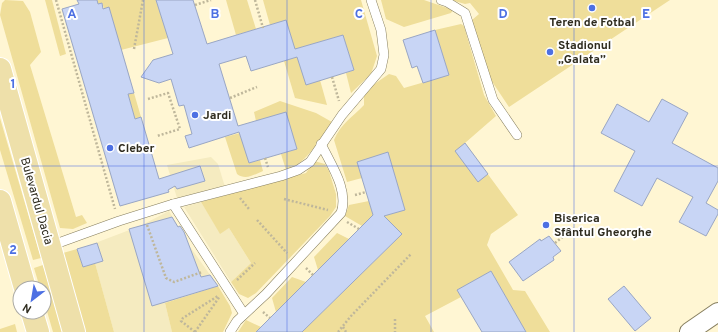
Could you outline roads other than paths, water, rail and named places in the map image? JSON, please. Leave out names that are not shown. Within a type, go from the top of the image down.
[{"type":"main road","name":"Bulevardul Dacia","points":[[0,69],[74,332]]},
{"type":"main road","points":[[0,201],[23,280]]},
{"type":"main road","points":[[34,320],[38,332]]},
{"type":"street","points":[[689,332],[718,312]]},
{"type":"lane","points":[[50,246],[119,221],[173,204],[234,190],[298,170],[310,162],[321,144],[351,103],[381,69],[384,55],[381,30],[372,0]]},
{"type":"lane","points":[[441,0],[452,4],[465,13],[493,100],[517,134]]},
{"type":"lane","points":[[230,332],[244,314],[266,294],[340,213],[344,203],[342,190],[321,144]]},
{"type":"lane","points":[[173,204],[225,290],[244,314]]},
{"type":"place","name":"Teren de Fotbal","points":[[592,8]]},
{"type":"place","name":"Stadionul „Galata”","points":[[550,52]]},
{"type":"place","name":"Jardi","points":[[195,115]]},
{"type":"place","name":"Cleber","points":[[110,148]]},
{"type":"place","name":"Biserica Sfântul Gheorghe","points":[[546,225]]}]
